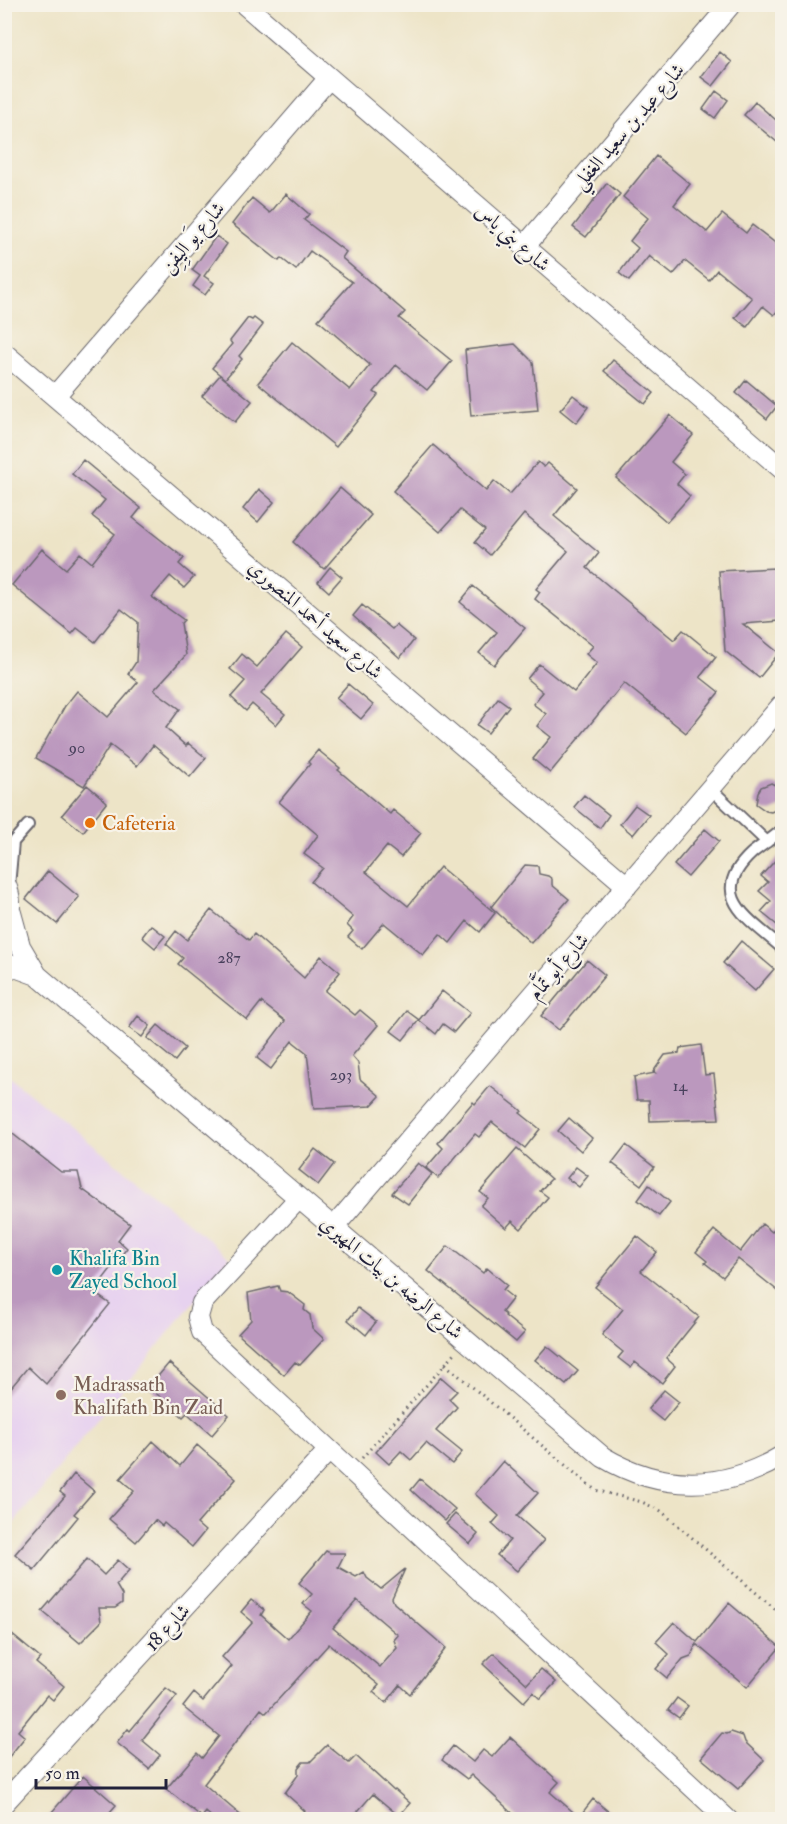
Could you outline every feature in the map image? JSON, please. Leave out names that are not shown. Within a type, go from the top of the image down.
[{"type":"street","name":"شارع بني ياس","points":[[244,4],[783,469]]},
{"type":"street","name":"شارع عيد بن سعيد الغفلي","points":[[524,247],[731,4]]},
{"type":"street","name":"شارع يَو اليِفِن","points":[[55,396],[329,78]]},
{"type":"street","name":"شارع سعيد أحمد المنصوري","points":[[4,352],[627,886]]},
{"type":"street","name":"شارع أبو تَمَّام","points":[[333,1227],[783,705]]},
{"type":"street","name":"شارع الرضه بن بيات المهيري","points":[[7,885],[8,922],[37,975],[603,1457],[640,1475],[682,1483],[723,1480],[763,1467],[783,1456]]},
{"type":"street","name":"شارع الرضه بن بيات المهيري","points":[[4,963],[37,975]]},
{"type":"street","points":[[299,1198],[202,1303],[198,1317],[199,1325],[207,1338],[728,1820]]},
{"type":"street","name":"شارع 18","points":[[4,1803],[329,1450]]},
{"type":"lane","points":[[711,789],[767,842]]},
{"type":"lane","points":[[7,885],[9,843],[28,825]]},
{"type":"lane","points":[[783,830],[753,853],[735,873],[731,887],[731,895],[739,910],[783,948]]},
{"type":"path","points":[[351,1471],[466,1340]]},
{"type":"path","points":[[445,1364],[595,1490],[642,1502],[661,1511],[783,1615]]},
{"type":"shaded area","name":"Madrassath Khalifath Bin Zaid","points":[[5,1073],[230,1257],[5,1534]]},
{"type":"building","points":[[720,52],[732,62],[713,86],[701,77]]},
{"type":"building","points":[[716,91],[728,100],[715,118],[703,109]]},
{"type":"building","points":[[755,102],[783,126],[783,147],[744,115]]},
{"type":"building","points":[[656,156],[690,184],[674,205],[707,232],[722,214],[746,233],[752,225],[783,249],[783,304],[774,315],[763,306],[747,327],[735,318],[752,298],[717,270],[709,280],[685,261],[673,275],[649,256],[629,281],[619,273],[638,248],[630,241],[648,218],[623,197]]},
{"type":"building","points":[[607,183],[620,194],[586,237],[573,227]]},
{"type":"building","points":[[286,194],[309,214],[304,220],[346,252],[342,258],[405,312],[399,318],[452,361],[427,390],[396,365],[374,392],[378,395],[336,447],[258,383],[292,342],[350,390],[370,365],[318,320],[352,282],[310,251],[296,270],[281,258],[279,261],[232,224],[252,198],[270,213]]},
{"type":"building","points":[[216,236],[227,244],[204,276],[214,283],[205,295],[193,286],[200,276],[192,270]]},
{"type":"building","points":[[248,318],[252,320],[254,318],[263,325],[239,356],[242,359],[225,379],[212,368],[232,344],[230,341]]},
{"type":"building","points":[[515,344],[533,362],[538,410],[471,416],[465,350]]},
{"type":"building","points":[[613,360],[654,393],[645,404],[604,371]]},
{"type":"building","points":[[220,375],[252,401],[235,422],[202,396]]},
{"type":"building","points":[[746,380],[777,406],[767,419],[736,393]]},
{"type":"building","points":[[573,395],[588,407],[576,423],[560,410]]},
{"type":"building","points":[[670,415],[693,435],[671,462],[685,474],[677,484],[690,496],[667,522],[616,478]]},
{"type":"building","points":[[433,445],[486,491],[494,481],[510,494],[538,462],[544,467],[548,463],[577,488],[554,516],[599,553],[587,568],[674,640],[683,630],[716,657],[700,677],[719,692],[686,733],[624,683],[550,773],[533,759],[551,737],[537,726],[546,714],[533,704],[543,692],[527,679],[539,664],[574,692],[597,663],[586,654],[593,646],[535,599],[540,592],[536,589],[568,551],[524,514],[490,555],[475,542],[485,530],[460,510],[440,532],[393,491]]},
{"type":"building","points":[[83,460],[141,508],[133,518],[184,558],[179,564],[194,577],[184,588],[170,576],[152,597],[184,620],[181,623],[186,655],[154,690],[180,709],[166,728],[186,746],[188,743],[206,758],[190,777],[153,745],[137,766],[110,745],[84,786],[36,758],[65,706],[77,691],[108,717],[138,682],[128,674],[136,662],[138,622],[121,609],[95,642],[77,628],[72,634],[12,585],[42,549],[66,569],[80,553],[92,563],[115,534],[92,516],[105,500],[72,474]]},
{"type":"building","points":[[340,488],[371,515],[324,569],[293,542]]},
{"type":"building","points":[[259,489],[274,502],[258,522],[243,509]]},
{"type":"building","points":[[330,567],[342,577],[329,592],[318,582]]},
{"type":"building","points":[[776,568],[780,621],[743,624],[779,653],[759,678],[725,651],[719,571]]},
{"type":"building","points":[[473,586],[525,628],[494,665],[479,653],[497,632],[460,602]]},
{"type":"building","points":[[362,605],[392,629],[396,625],[414,640],[400,658],[353,616]]},
{"type":"building","points":[[286,634],[302,647],[261,694],[285,714],[276,725],[252,704],[246,711],[231,697],[245,681],[230,669],[242,654],[257,667]]},
{"type":"building","points":[[348,684],[373,705],[361,719],[336,698]]},
{"type":"building","points":[[498,698],[509,706],[488,733],[477,725]]},
{"type":"building","points":[[318,750],[390,814],[393,810],[421,833],[401,857],[387,846],[366,872],[408,906],[440,867],[495,913],[480,932],[467,921],[450,943],[440,934],[423,955],[384,923],[362,949],[348,937],[353,931],[347,925],[353,917],[311,882],[323,868],[304,854],[318,835],[279,802],[310,764],[308,762]]},
{"type":"building","points":[[771,783],[783,789],[783,807],[771,812],[756,804],[761,787]]},
{"type":"building","points":[[87,785],[107,802],[83,832],[62,815]]},
{"type":"building","points":[[584,795],[609,815],[600,828],[574,807]]},
{"type":"building","points":[[635,805],[649,815],[633,835],[620,824]]},
{"type":"building","points":[[705,829],[719,841],[688,877],[674,865]]},
{"type":"building","points":[[783,852],[783,930],[761,912],[771,901],[759,891],[768,882],[761,876]]},
{"type":"building","points":[[525,865],[538,866],[539,874],[552,879],[552,885],[569,899],[531,943],[491,907]]},
{"type":"building","points":[[48,871],[79,897],[57,924],[26,899]]},
{"type":"building","points":[[211,910],[249,940],[254,934],[304,978],[321,956],[340,972],[325,991],[355,1015],[360,1010],[378,1025],[352,1056],[358,1063],[360,1079],[380,1096],[371,1106],[314,1109],[307,1053],[292,1041],[271,1069],[257,1058],[285,1021],[261,1002],[247,1020],[178,964],[183,958],[166,944],[176,931],[187,940]]},
{"type":"building","points":[[151,925],[165,936],[155,948],[142,937]]},
{"type":"building","points":[[741,941],[774,969],[755,991],[723,963]]},
{"type":"building","points":[[587,960],[605,975],[559,1030],[541,1016]]},
{"type":"building","points":[[442,991],[470,1013],[454,1032],[443,1024],[436,1034],[419,1020]]},
{"type":"building","points":[[407,1011],[419,1020],[403,1040],[391,1031]]},
{"type":"building","points":[[138,1016],[150,1026],[142,1037],[129,1028]]},
{"type":"building","points":[[158,1025],[185,1048],[175,1061],[147,1038]]},
{"type":"building","points":[[701,1045],[705,1075],[714,1074],[719,1119],[650,1121],[649,1100],[637,1100],[634,1077],[655,1073],[653,1072],[665,1055],[679,1053],[680,1048]]},
{"type":"building","points":[[490,1086],[522,1111],[520,1113],[540,1129],[525,1148],[492,1122],[479,1137],[475,1134],[438,1178],[426,1168],[443,1148],[438,1143]]},
{"type":"building","points":[[569,1118],[592,1138],[581,1151],[558,1131]]},
{"type":"building","name":"Khalifa Bin Zayed School","points":[[4,1127],[61,1172],[78,1172],[82,1189],[130,1224],[118,1240],[127,1248],[93,1292],[110,1304],[46,1384],[28,1367],[4,1396]]},
{"type":"building","points":[[626,1145],[654,1167],[641,1185],[612,1163]]},
{"type":"building","points":[[315,1149],[334,1164],[318,1185],[299,1170]]},
{"type":"building","points":[[517,1149],[551,1179],[540,1191],[548,1197],[521,1229],[512,1221],[506,1228],[481,1206],[488,1198],[480,1192]]},
{"type":"building","points":[[418,1163],[432,1174],[408,1204],[392,1193]]},
{"type":"building","points":[[576,1167],[588,1176],[579,1187],[567,1178]]},
{"type":"building","points":[[649,1185],[670,1202],[659,1216],[638,1200]]},
{"type":"building","points":[[783,1220],[783,1295],[738,1259],[723,1277],[705,1263],[707,1261],[696,1252],[714,1230],[740,1252],[762,1224],[772,1232]]},
{"type":"building","points":[[637,1236],[657,1252],[641,1271],[699,1317],[666,1358],[675,1366],[662,1383],[635,1362],[631,1368],[618,1358],[623,1352],[602,1335],[623,1309],[595,1287]]},
{"type":"building","points":[[448,1246],[483,1273],[487,1268],[507,1285],[503,1290],[513,1298],[502,1312],[525,1332],[516,1342],[428,1271]]},
{"type":"building","points":[[278,1286],[280,1291],[288,1292],[305,1305],[304,1310],[310,1315],[312,1328],[324,1339],[300,1365],[295,1362],[284,1375],[238,1334],[251,1320],[248,1293]]},
{"type":"building","points":[[358,1308],[376,1322],[366,1335],[348,1320]]},
{"type":"building","points":[[547,1346],[578,1371],[566,1385],[535,1360]]},
{"type":"building","points":[[169,1363],[229,1415],[212,1435],[187,1413],[183,1417],[149,1387]]},
{"type":"building","points":[[441,1377],[457,1391],[449,1399],[457,1407],[436,1431],[462,1452],[452,1464],[426,1443],[411,1460],[401,1451],[389,1464],[376,1452]]},
{"type":"building","points":[[664,1390],[679,1402],[663,1421],[648,1409]]},
{"type":"building","points":[[153,1441],[180,1466],[197,1445],[236,1479],[197,1524],[205,1531],[192,1547],[164,1523],[162,1526],[155,1520],[136,1542],[109,1519],[134,1491],[120,1479]]},
{"type":"building","points":[[503,1461],[538,1493],[517,1516],[544,1540],[517,1571],[497,1555],[510,1540],[492,1524],[499,1516],[475,1494]]},
{"type":"building","points":[[74,1474],[94,1491],[74,1514],[78,1517],[34,1570],[15,1554],[65,1496],[60,1492]]},
{"type":"building","points":[[420,1479],[455,1509],[445,1521],[411,1490]]},
{"type":"building","points":[[455,1514],[478,1534],[470,1544],[446,1524]]},
{"type":"building","points":[[326,1551],[345,1553],[338,1567],[356,1577],[364,1572],[367,1578],[381,1589],[405,1569],[392,1598],[394,1603],[446,1648],[410,1694],[400,1685],[386,1703],[373,1692],[379,1685],[329,1644],[266,1713],[261,1709],[204,1784],[246,1820],[215,1820],[206,1812],[202,1817],[166,1789],[197,1753],[202,1758],[219,1736],[183,1707],[194,1693],[203,1701],[232,1666],[222,1657],[253,1622],[241,1612],[251,1600],[264,1610],[261,1615],[288,1639],[312,1611],[303,1604],[312,1594],[299,1583]],"holes":[[[357,1600],[398,1635],[394,1640],[397,1648],[380,1667],[333,1628]]]},
{"type":"building","points":[[87,1559],[104,1575],[118,1560],[129,1570],[116,1585],[122,1595],[122,1603],[115,1608],[99,1608],[101,1622],[80,1643],[42,1611]]},
{"type":"building","points":[[729,1603],[780,1647],[747,1687],[696,1644],[691,1656],[683,1659],[667,1678],[656,1669],[669,1654],[656,1642],[674,1622],[697,1642]]},
{"type":"building","points":[[4,1628],[40,1658],[36,1663],[64,1686],[53,1700],[47,1695],[18,1731],[25,1737],[4,1763]]},
{"type":"building","points":[[494,1653],[527,1684],[541,1669],[556,1682],[540,1699],[533,1692],[524,1702],[483,1664]]},
{"type":"building","points":[[166,1688],[177,1696],[142,1740],[160,1755],[149,1769],[117,1743]]},
{"type":"building","points":[[677,1698],[688,1706],[679,1718],[668,1710]]},
{"type":"building","points":[[731,1732],[743,1736],[745,1742],[764,1760],[738,1789],[701,1758],[722,1733]]},
{"type":"building","points":[[510,1737],[559,1782],[550,1792],[579,1817],[593,1799],[619,1820],[520,1820],[471,1775],[467,1779],[442,1760],[453,1746],[473,1762],[483,1750],[492,1757]]},
{"type":"building","points":[[327,1745],[349,1763],[356,1756],[410,1803],[399,1816],[373,1794],[350,1820],[295,1820],[305,1811],[285,1793],[298,1775],[298,1768],[303,1762],[310,1762]]},
{"type":"building","points":[[83,1776],[116,1805],[103,1820],[45,1820]]},
{"type":"place","name":"Cafeteria","points":[[90,823]]},
{"type":"place","name":"Khalifa Bin Zayed School","points":[[57,1270]]},
{"type":"place","name":"Madrassath Khalifath Bin Zaid","points":[[61,1395]]}]
